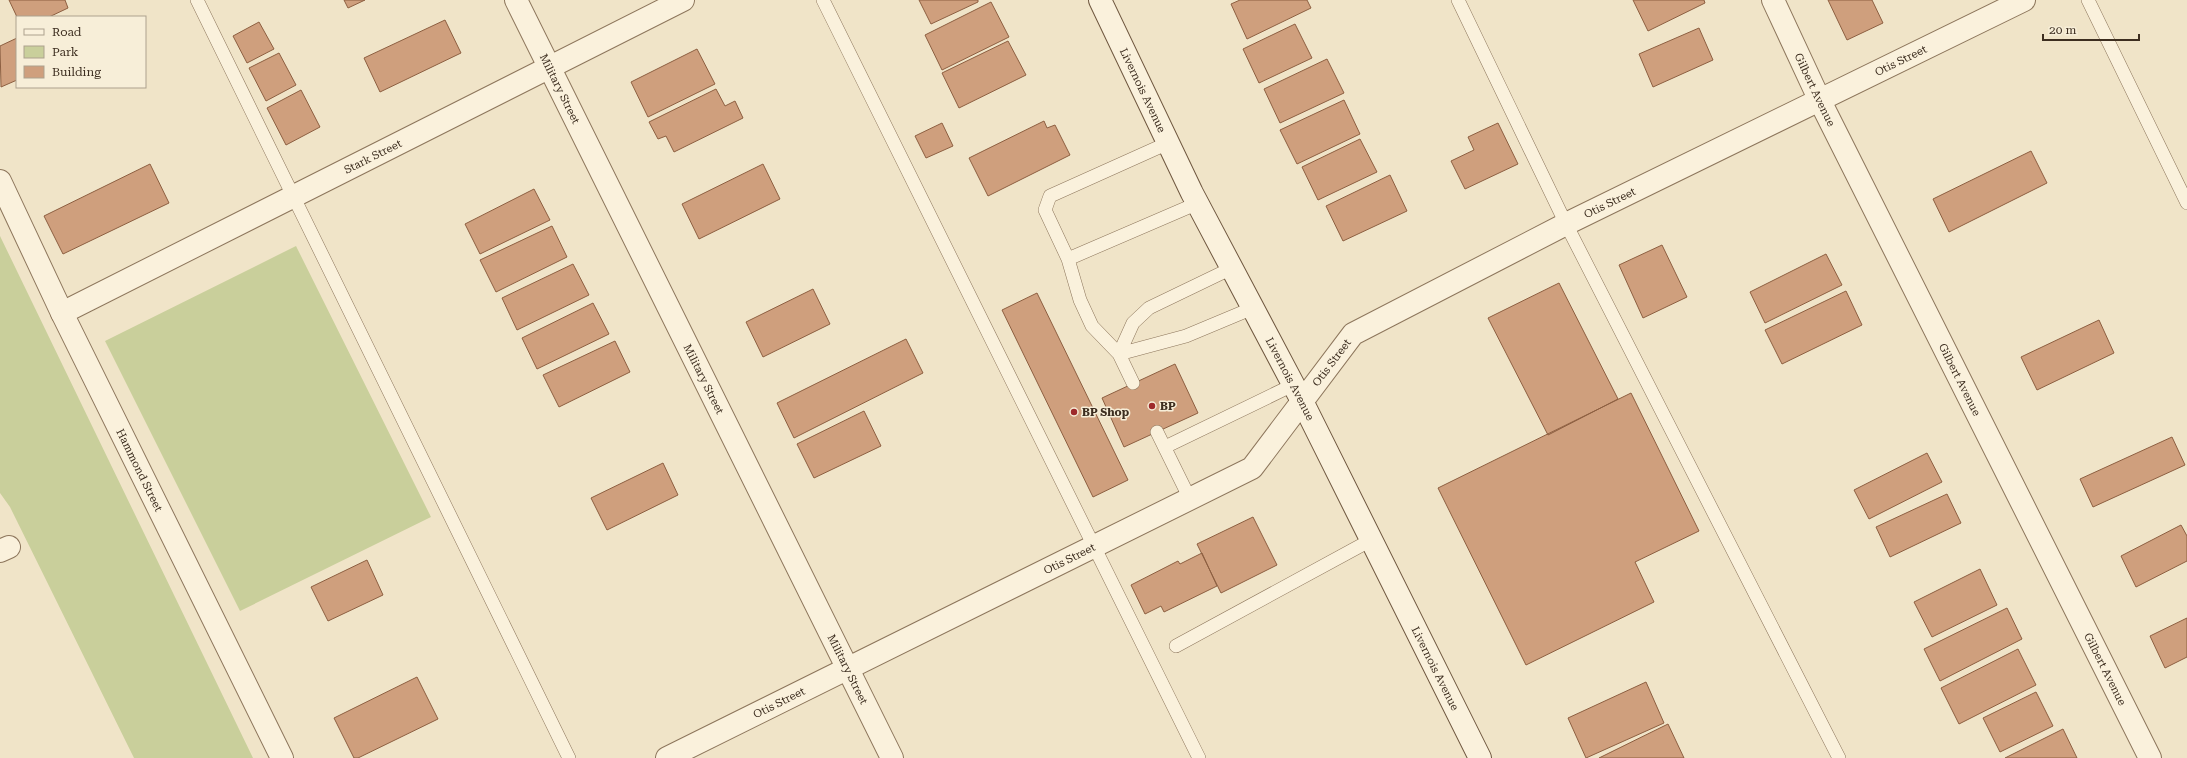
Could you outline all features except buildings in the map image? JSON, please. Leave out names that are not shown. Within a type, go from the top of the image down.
[{"type":"street","name":"Military Street","points":[[516,0],[892,758]]},
{"type":"street","name":"Stark Street","points":[[62,313],[549,66],[683,0]]},
{"type":"street","name":"Livernois Avenue","points":[[1100,0],[1198,203],[1298,393],[1480,758]]},
{"type":"street","name":"Gilbert Avenue","points":[[1773,0],[1820,101],[2150,758]]},
{"type":"street","name":"Otis Street","points":[[667,758],[1252,468],[1298,393],[1353,334],[1566,224],[2024,0]]},
{"type":"street","name":"Hammond Street","points":[[0,181],[62,313],[282,758]]},
{"type":"lane","points":[[197,0],[569,758]]},
{"type":"lane","points":[[823,0],[1199,758]]},
{"type":"lane","points":[[1458,0],[1566,224],[1839,758]]},
{"type":"lane","points":[[2088,0],[2187,203]]},
{"type":"lane","points":[[1133,383],[1119,354],[1092,326],[1080,300],[1068,259],[1045,210],[1050,196],[1168,143]]},
{"type":"lane","points":[[1068,259],[1198,203]]},
{"type":"lane","points":[[1119,354],[1133,323],[1149,308],[1232,268]]},
{"type":"lane","points":[[1119,354],[1186,336],[1252,308]]},
{"type":"lane","points":[[1165,447],[1298,393]]},
{"type":"lane","points":[[1157,432],[1190,499]]},
{"type":"lane","points":[[1176,646],[1371,540]]},
{"type":"green space","points":[[0,236],[253,758],[134,758],[10,507],[0,493]]},
{"type":"green space","points":[[296,246],[431,517],[240,611],[105,341]]},
{"type":"place","name":"BP","points":[[1152,406]]},
{"type":"place","name":"BP Shop","points":[[1074,412]]}]
